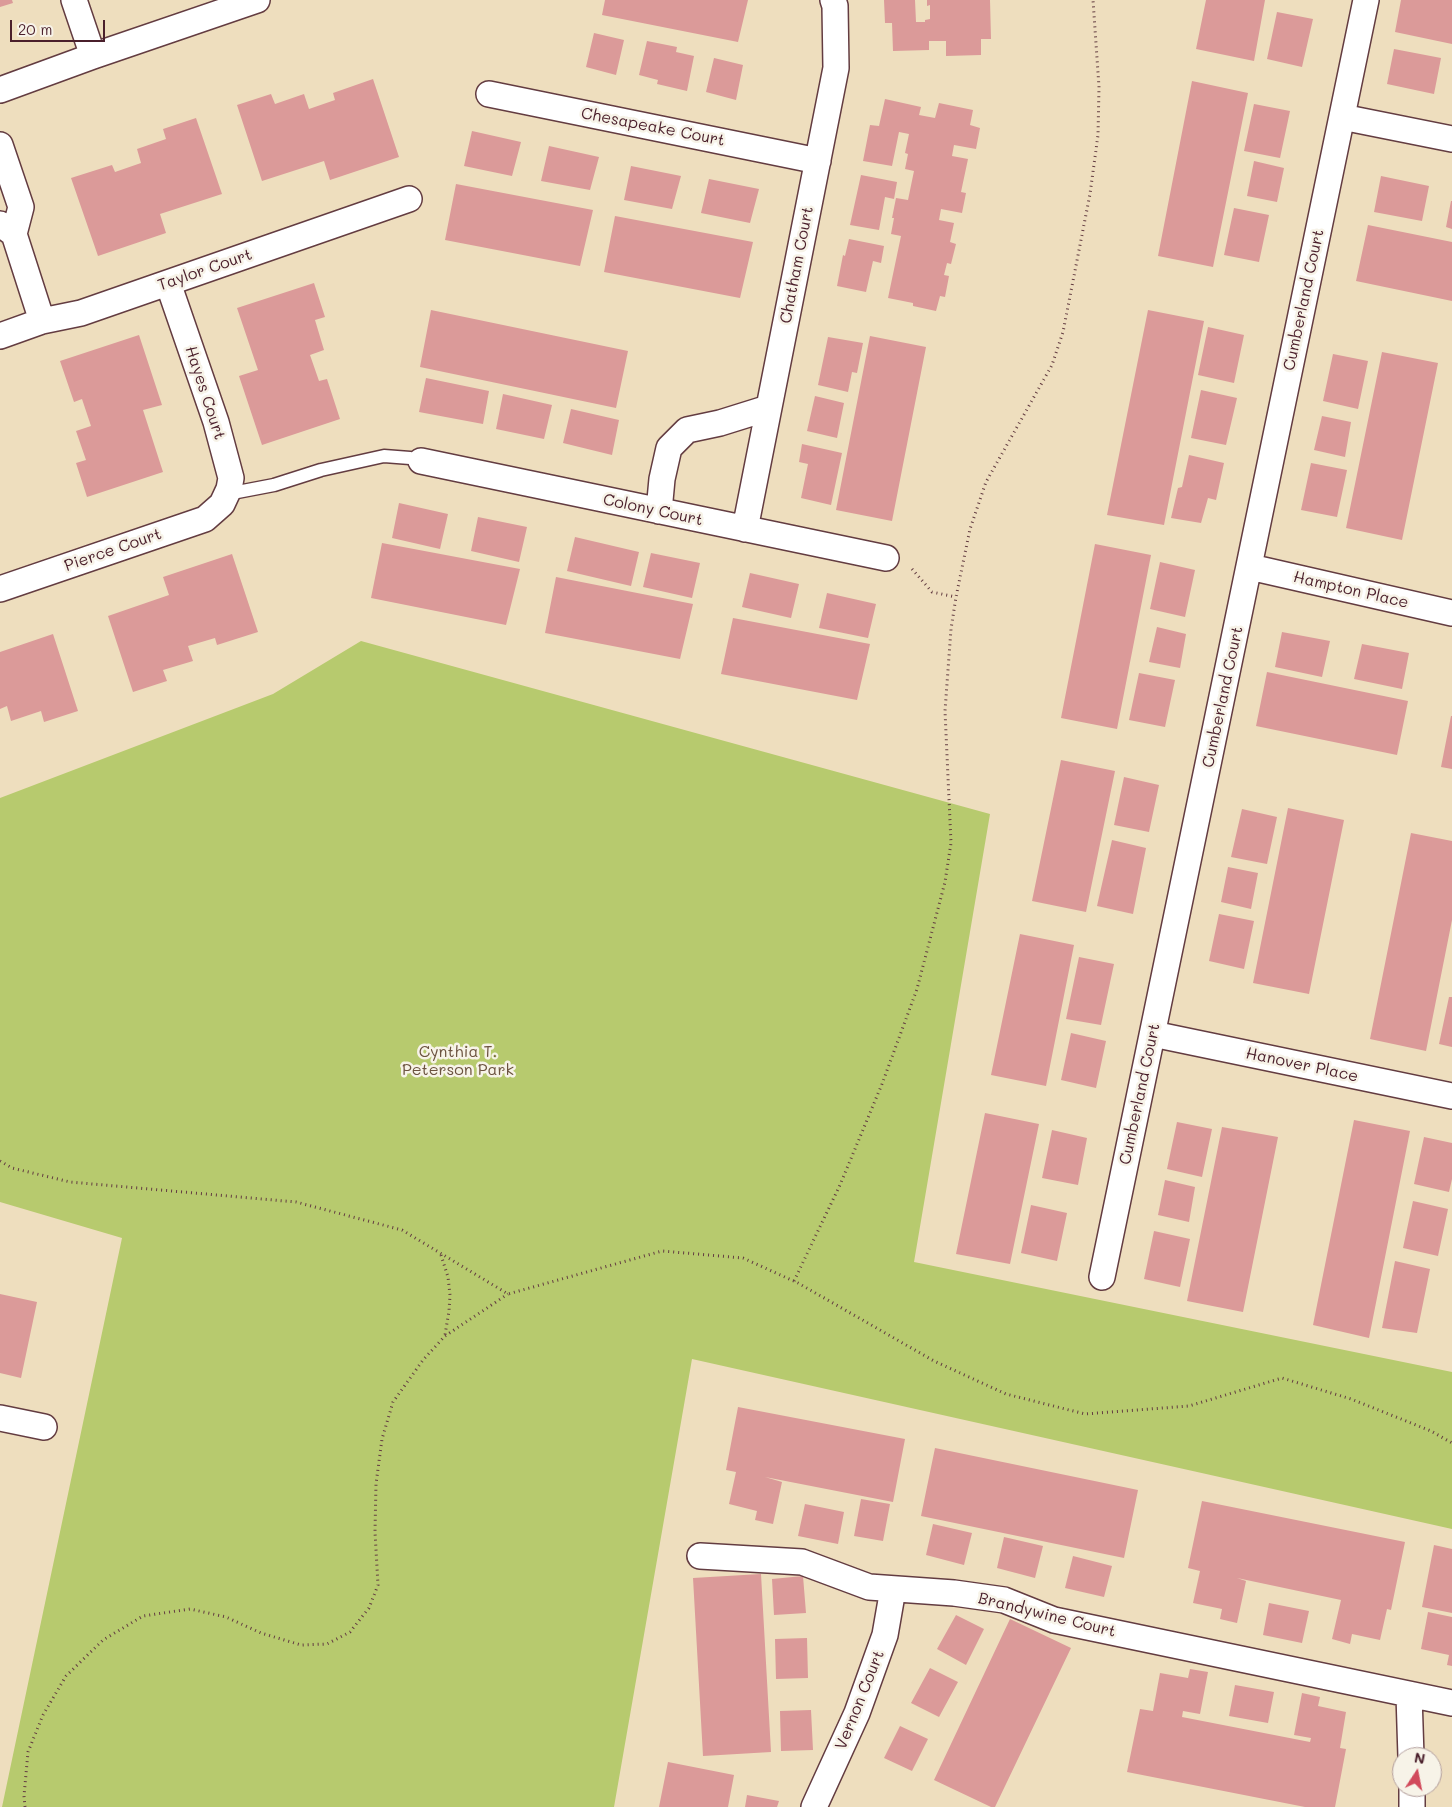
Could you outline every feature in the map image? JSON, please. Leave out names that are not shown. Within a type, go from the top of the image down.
[{"type":"street","points":[[74,0],[93,56]]},
{"type":"street","points":[[0,90],[257,0]]},
{"type":"street","name":"Chatham Court","points":[[745,528],[836,68],[833,0]]},
{"type":"street","name":"Cumberland Court","points":[[1102,1277],[1366,0]]},
{"type":"street","name":"Chesapeake Court","points":[[489,94],[818,160]]},
{"type":"street","points":[[1342,117],[1452,139]]},
{"type":"street","points":[[0,145],[21,208],[7,229],[42,321]]},
{"type":"street","name":"Taylor Court","points":[[0,336],[42,321],[81,313],[409,199]]},
{"type":"street","name":"Hayes Court","points":[[168,282],[216,422],[231,478],[224,499]]},
{"type":"street","points":[[658,511],[662,479],[669,448],[687,430],[720,423],[768,408]]},
{"type":"street","name":"Colony Court","points":[[421,461],[886,558]]},
{"type":"street","name":"Pierce Court","points":[[0,589],[205,519],[224,499]]},
{"type":"street","name":"Hampton Place","points":[[1250,567],[1452,613]]},
{"type":"street","name":"Hanover Place","points":[[1153,1034],[1452,1096]]},
{"type":"street","points":[[0,1418],[44,1427]]},
{"type":"street","name":"Brandywine Court","points":[[700,1556],[802,1562],[869,1587],[954,1593],[1004,1600],[1054,1620],[1452,1703]]},
{"type":"street","name":"Vernon Court","points":[[814,1807],[860,1704],[885,1635],[893,1589]]},
{"type":"street","points":[[1409,1695],[1411,1747]]},
{"type":"lane","points":[[224,499],[321,470],[384,456],[421,461]]},
{"type":"path","points":[[794,1281],[840,1185],[882,1084],[917,989],[945,882],[951,843],[946,710],[951,628],[956,597],[970,529],[986,482],[1052,366],[1063,332],[1090,194],[1098,135],[1099,87],[1093,0]]},
{"type":"path","points":[[886,558],[898,560],[912,569],[932,592],[956,597]]},
{"type":"path","points":[[0,1161],[12,1168],[70,1182],[296,1202],[402,1230],[508,1294]]},
{"type":"path","points":[[25,1807],[24,1796],[28,1752],[43,1716],[66,1676],[103,1640],[144,1616],[190,1609],[226,1617],[262,1633],[301,1645],[327,1644],[350,1632],[369,1608],[378,1585],[375,1532],[376,1484],[382,1439],[393,1402],[423,1360],[445,1336],[508,1294],[662,1251],[743,1258],[794,1281],[934,1361],[979,1382],[1006,1394],[1085,1414],[1189,1406],[1282,1378],[1351,1399],[1431,1431],[1452,1443]]},
{"type":"path","points":[[441,1255],[448,1277],[450,1294],[445,1336]]},
{"type":"green space","name":"Cynthia T. Peterson Park","points":[[361,641],[990,814],[914,1262],[1452,1372],[1452,1529],[692,1359],[614,1807],[2,1807],[122,1238],[0,1202],[0,798],[273,694]]},
{"type":"building","points":[[0,0],[12,0],[13,3],[0,7]]},
{"type":"building","points":[[605,0],[748,0],[738,42],[602,15]]},
{"type":"building","points":[[884,0],[915,0],[916,22],[925,22],[925,20],[930,19],[930,5],[927,6],[927,0],[990,0],[991,39],[981,39],[981,55],[946,56],[946,41],[929,41],[929,50],[893,51],[892,23],[885,23]]},
{"type":"building","points":[[1206,0],[1265,0],[1254,61],[1196,49]]},
{"type":"building","points":[[1401,0],[1452,0],[1452,44],[1395,32]]},
{"type":"building","points":[[1277,12],[1313,19],[1302,67],[1267,59]]},
{"type":"building","points":[[594,33],[624,40],[616,75],[586,67]]},
{"type":"building","points":[[647,41],[677,47],[676,52],[694,56],[687,91],[657,84],[658,80],[639,75]]},
{"type":"building","points":[[1394,49],[1441,58],[1434,94],[1387,84]]},
{"type":"building","points":[[714,58],[743,65],[736,100],[706,92]]},
{"type":"building","points":[[373,79],[399,157],[330,180],[324,161],[262,181],[237,105],[271,94],[275,104],[304,94],[309,109],[335,100],[333,93]]},
{"type":"building","points":[[1192,81],[1248,93],[1213,267],[1158,256]]},
{"type":"building","points":[[885,99],[921,107],[919,115],[935,118],[939,103],[973,110],[970,125],[980,128],[976,149],[954,145],[952,156],[968,159],[961,192],[966,193],[962,213],[941,209],[939,220],[954,223],[950,242],[956,244],[951,264],[947,263],[944,275],[949,276],[945,297],[940,296],[936,311],[913,306],[913,303],[888,298],[901,236],[891,234],[896,198],[908,200],[914,171],[905,169],[908,154],[905,153],[909,134],[899,132],[892,166],[863,161],[870,125],[879,126]]},
{"type":"building","points":[[1254,104],[1290,111],[1280,158],[1244,151]]},
{"type":"building","points":[[196,118],[222,194],[160,214],[166,233],[98,256],[71,178],[112,165],[115,172],[141,163],[137,149],[166,139],[163,129]]},
{"type":"building","points":[[472,131],[521,142],[512,176],[464,166]]},
{"type":"building","points":[[549,146],[599,157],[590,190],[541,181]]},
{"type":"building","points":[[1254,161],[1284,168],[1277,202],[1247,196]]},
{"type":"building","points":[[631,166],[681,176],[672,209],[624,200]]},
{"type":"building","points":[[861,175],[897,182],[894,199],[885,197],[879,230],[850,225]]},
{"type":"building","points":[[1381,176],[1429,186],[1422,221],[1374,212]]},
{"type":"building","points":[[709,179],[759,189],[750,223],[701,213]]},
{"type":"building","points":[[456,184],[593,210],[580,266],[445,240]]},
{"type":"building","points":[[1452,201],[1452,229],[1446,227]]},
{"type":"building","points":[[1234,208],[1269,215],[1259,262],[1224,255]]},
{"type":"building","points":[[615,216],[753,242],[740,298],[604,272]]},
{"type":"building","points":[[1368,225],[1452,242],[1452,301],[1356,281]]},
{"type":"building","points":[[849,239],[884,246],[881,263],[873,261],[866,292],[837,286],[843,255],[845,256]]},
{"type":"building","points":[[314,283],[325,317],[315,320],[324,350],[310,355],[319,381],[327,379],[340,419],[262,445],[239,376],[258,370],[237,308]]},
{"type":"building","points":[[431,310],[628,351],[616,408],[420,367]]},
{"type":"building","points":[[1148,310],[1204,321],[1164,525],[1107,515]]},
{"type":"building","points":[[1208,327],[1244,335],[1234,383],[1198,375]]},
{"type":"building","points":[[139,335],[162,405],[143,410],[163,472],[87,497],[76,463],[86,460],[76,431],[91,426],[82,399],[74,402],[60,361]]},
{"type":"building","points":[[870,336],[926,347],[892,521],[836,510]]},
{"type":"building","points":[[828,337],[863,343],[857,373],[852,372],[848,392],[818,385]]},
{"type":"building","points":[[1382,352],[1438,363],[1402,540],[1346,528]]},
{"type":"building","points":[[1333,354],[1368,361],[1358,409],[1323,401]]},
{"type":"building","points":[[426,378],[489,391],[483,424],[419,412]]},
{"type":"building","points":[[1201,390],[1237,398],[1226,445],[1191,438]]},
{"type":"building","points":[[503,394],[552,405],[544,439],[496,429]]},
{"type":"building","points":[[815,396],[844,403],[837,438],[807,431]]},
{"type":"building","points":[[571,409],[619,420],[612,455],[563,443]]},
{"type":"building","points":[[1322,416],[1351,422],[1345,457],[1314,450]]},
{"type":"building","points":[[802,444],[842,453],[831,505],[801,498],[808,464],[799,462]]},
{"type":"building","points":[[1189,455],[1224,463],[1216,500],[1208,498],[1201,523],[1171,518],[1178,488],[1182,487]]},
{"type":"building","points":[[1311,463],[1347,470],[1337,517],[1301,510]]},
{"type":"building","points":[[399,503],[448,514],[440,549],[392,538]]},
{"type":"building","points":[[478,517],[527,527],[519,562],[471,551]]},
{"type":"building","points":[[575,537],[639,552],[631,586],[567,571]]},
{"type":"building","points":[[382,543],[520,569],[506,625],[371,598]]},
{"type":"building","points":[[1095,544],[1151,555],[1117,729],[1061,718]]},
{"type":"building","points":[[651,553],[700,563],[692,598],[643,587]]},
{"type":"building","points":[[232,554],[258,632],[217,645],[215,638],[188,646],[193,661],[163,670],[167,681],[133,692],[108,616],[169,595],[163,577]]},
{"type":"building","points":[[1160,562],[1195,570],[1185,617],[1150,609]]},
{"type":"building","points":[[750,573],[799,584],[791,618],[742,607]]},
{"type":"building","points":[[556,577],[693,604],[680,659],[545,633]]},
{"type":"building","points":[[827,593],[876,604],[868,638],[819,628]]},
{"type":"building","points":[[733,618],[870,644],[857,700],[721,674]]},
{"type":"building","points":[[1157,627],[1186,634],[1180,668],[1149,662]]},
{"type":"building","points":[[1282,632],[1330,641],[1322,677],[1275,667]]},
{"type":"building","points":[[53,634],[78,711],[44,722],[41,711],[11,721],[7,706],[0,709],[0,652]]},
{"type":"building","points":[[1362,644],[1409,653],[1402,689],[1354,679]]},
{"type":"building","points":[[1267,672],[1408,701],[1397,755],[1256,726]]},
{"type":"building","points":[[1139,673],[1175,680],[1165,727],[1129,720]]},
{"type":"building","points":[[1452,716],[1452,769],[1441,767]]},
{"type":"building","points":[[1061,760],[1115,771],[1086,912],[1032,901]]},
{"type":"building","points":[[1124,777],[1159,785],[1149,832],[1114,825]]},
{"type":"building","points":[[1288,808],[1344,820],[1309,994],[1253,983]]},
{"type":"building","points":[[1242,809],[1277,817],[1267,864],[1231,857]]},
{"type":"building","points":[[1411,833],[1452,841],[1452,920],[1426,1051],[1370,1039]]},
{"type":"building","points":[[1112,840],[1146,848],[1133,914],[1097,906]]},
{"type":"building","points":[[1228,867],[1258,873],[1251,909],[1221,902]]},
{"type":"building","points":[[1219,914],[1254,921],[1244,969],[1209,961]]},
{"type":"building","points":[[1020,934],[1074,945],[1046,1086],[991,1075]]},
{"type":"building","points":[[1079,957],[1114,964],[1101,1025],[1066,1019]]},
{"type":"building","points":[[1449,997],[1452,997],[1452,1047],[1439,1044]]},
{"type":"building","points":[[1071,1033],[1106,1041],[1096,1088],[1061,1080]]},
{"type":"building","points":[[985,1113],[1039,1124],[1010,1264],[956,1254]]},
{"type":"building","points":[[1354,1120],[1410,1131],[1369,1338],[1313,1325]]},
{"type":"building","points":[[1177,1122],[1212,1129],[1202,1177],[1167,1169]]},
{"type":"building","points":[[1222,1127],[1278,1137],[1243,1312],[1187,1301]]},
{"type":"building","points":[[1052,1130],[1087,1138],[1078,1185],[1042,1178]]},
{"type":"building","points":[[1424,1137],[1452,1143],[1452,1179],[1449,1192],[1414,1184]]},
{"type":"building","points":[[1165,1180],[1195,1187],[1189,1222],[1158,1215]]},
{"type":"building","points":[[1413,1201],[1448,1209],[1438,1256],[1403,1248]]},
{"type":"building","points":[[1031,1205],[1067,1213],[1057,1261],[1021,1253]]},
{"type":"building","points":[[1154,1231],[1190,1239],[1180,1287],[1144,1279]]},
{"type":"building","points":[[1395,1261],[1430,1269],[1417,1333],[1382,1328]]},
{"type":"building","points":[[0,1294],[37,1302],[21,1378],[0,1373]]},
{"type":"building","points":[[738,1407],[905,1439],[893,1502],[765,1477],[782,1482],[773,1524],[755,1520],[757,1511],[729,1504],[736,1472],[726,1470]]},
{"type":"building","points":[[935,1448],[1138,1490],[1124,1558],[921,1516]]},
{"type":"building","points":[[861,1499],[890,1504],[883,1541],[854,1536]]},
{"type":"building","points":[[1202,1501],[1405,1542],[1391,1610],[1387,1609],[1380,1640],[1352,1634],[1350,1644],[1332,1639],[1341,1600],[1237,1578],[1246,1581],[1237,1623],[1220,1619],[1222,1609],[1193,1603],[1200,1571],[1188,1568]]},
{"type":"building","points":[[805,1504],[844,1512],[838,1544],[798,1536]]},
{"type":"building","points":[[933,1524],[972,1533],[964,1565],[926,1555]]},
{"type":"building","points":[[1004,1537],[1043,1546],[1035,1578],[997,1568]]},
{"type":"building","points":[[1434,1545],[1452,1549],[1452,1613],[1422,1607]]},
{"type":"building","points":[[1073,1556],[1112,1566],[1104,1597],[1065,1588]]},
{"type":"building","points":[[761,1574],[771,1752],[703,1756],[693,1578]]},
{"type":"building","points":[[803,1576],[806,1613],[774,1615],[772,1579]]},
{"type":"building","points":[[1269,1603],[1309,1611],[1302,1643],[1263,1635]]},
{"type":"building","points":[[1428,1612],[1452,1617],[1452,1666],[1447,1665],[1449,1655],[1421,1649]]},
{"type":"building","points":[[956,1615],[984,1629],[966,1665],[937,1649]]},
{"type":"building","points":[[1010,1619],[1071,1648],[995,1807],[991,1807],[934,1780]]},
{"type":"building","points":[[807,1638],[808,1678],[776,1679],[775,1639]]},
{"type":"building","points":[[930,1668],[958,1682],[939,1717],[911,1703]]},
{"type":"building","points":[[1190,1669],[1208,1672],[1200,1714],[1183,1711],[1182,1717],[1310,1742],[1311,1738],[1294,1735],[1302,1693],[1320,1697],[1318,1706],[1346,1712],[1340,1748],[1346,1749],[1335,1807],[1305,1807],[1127,1772],[1140,1709],[1153,1711],[1160,1673],[1188,1678]]},
{"type":"building","points":[[1235,1685],[1274,1692],[1268,1723],[1229,1716]]},
{"type":"building","points":[[811,1710],[813,1750],[781,1751],[780,1711]]},
{"type":"building","points":[[900,1726],[928,1739],[912,1771],[884,1758]]},
{"type":"building","points":[[668,1762],[734,1775],[728,1807],[659,1807]]},
{"type":"building","points":[[747,1795],[779,1801],[777,1807],[745,1807]]}]
